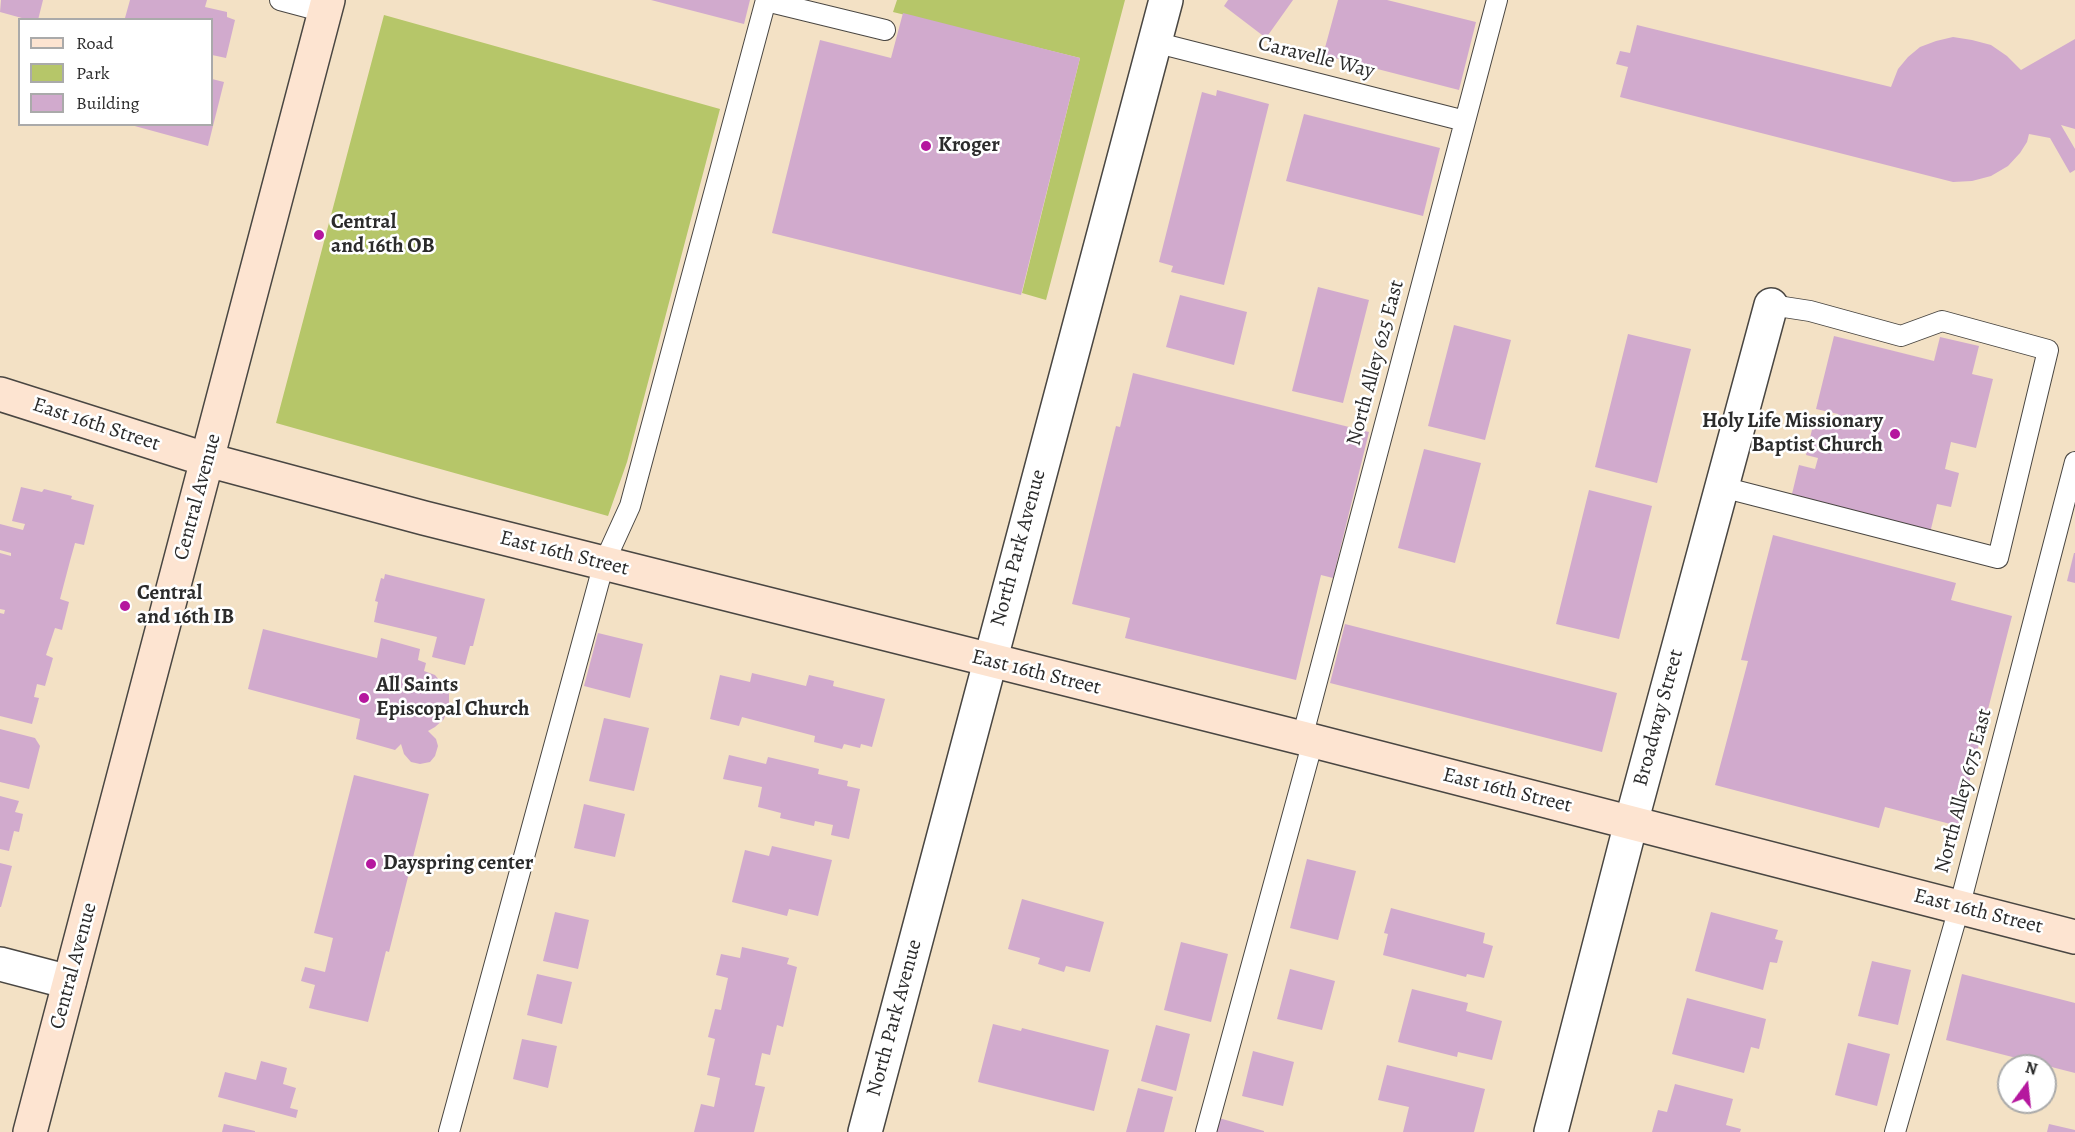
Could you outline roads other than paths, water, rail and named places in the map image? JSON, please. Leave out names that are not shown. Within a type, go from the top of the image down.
[{"type":"main road","name":"Central Avenue","points":[[30,1132],[327,6]]},
{"type":"main road","name":"East 16th Street","points":[[0,394],[208,460],[2075,937]]},
{"type":"street","name":"North Park Avenue","points":[[865,1132],[1166,0]]},
{"type":"street","name":"Broadway Street","points":[[1551,1132],[1631,823],[1771,305]]},
{"type":"street","points":[[0,964],[69,982]]},
{"type":"lane","points":[[280,0],[327,6]]},
{"type":"lane","name":"North Alley 625 East","points":[[1206,1132],[1497,0]]},
{"type":"lane","points":[[449,1132],[604,563],[630,506],[766,1],[885,30]]},
{"type":"lane","name":"Caravelle Way","points":[[1154,42],[1465,121]]},
{"type":"lane","points":[[1722,487],[1998,558],[2048,350],[1942,321],[1901,336],[1810,311],[1771,305]]},
{"type":"lane","name":"North Alley 675 East","points":[[1895,1132],[1959,908],[2075,462]]},
{"type":"place","name":"Kroger","points":[[926,146]]},
{"type":"place","name":"Central and 16th OB","points":[[319,235]]},
{"type":"place","name":"Holy Life Missionary Baptist Church","points":[[1895,434]]},
{"type":"place","name":"Central and 16th IB","points":[[125,606]]},
{"type":"place","name":"All Saints Episcopal Church","points":[[364,698]]},
{"type":"place","name":"Dayspring center","points":[[371,864]]}]
